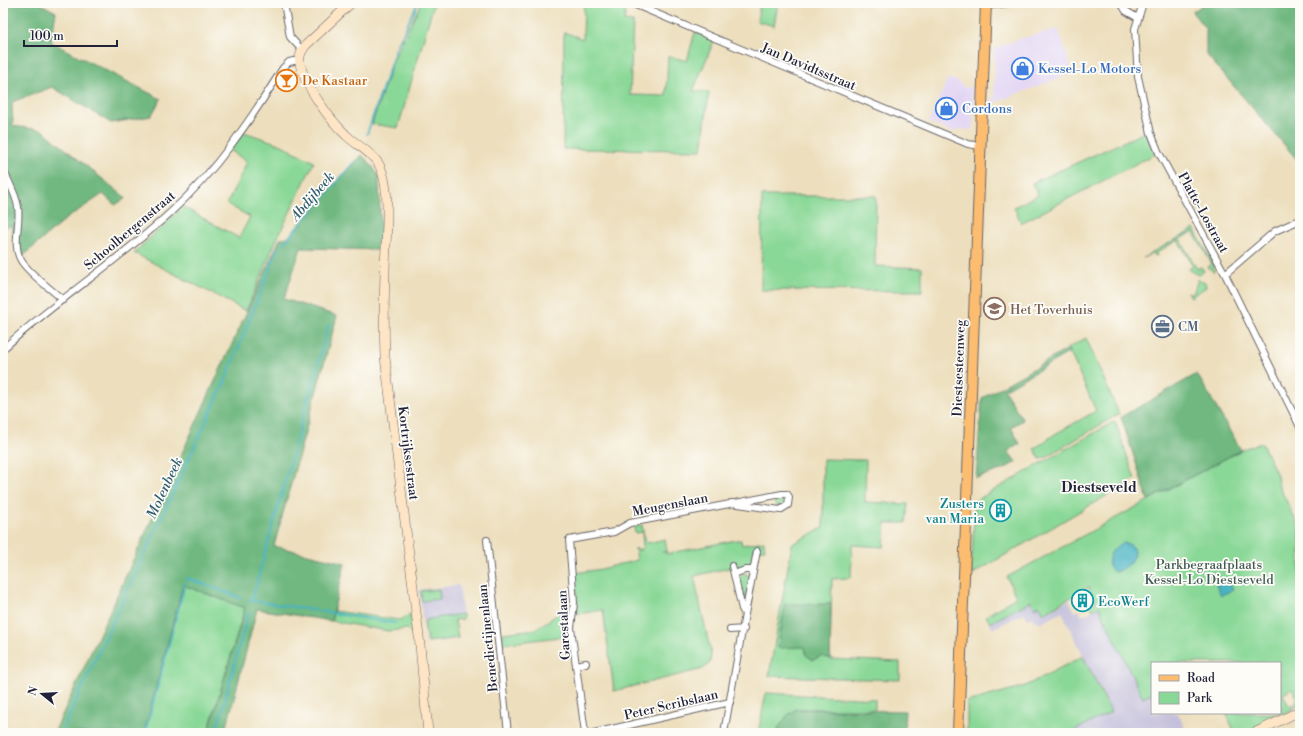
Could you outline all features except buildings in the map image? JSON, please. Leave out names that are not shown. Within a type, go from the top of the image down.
[{"type":"main road","name":"Diestsesteenweg","points":[[958,733],[986,4]]},
{"type":"street","points":[[284,3],[290,37],[302,50]]},
{"type":"street","points":[[299,60],[302,50],[351,3]]},
{"type":"street","name":"Jan Davidtsstraat","points":[[631,3],[968,144],[980,146]]},
{"type":"street","points":[[986,4],[1009,3]]},
{"type":"street","points":[[1121,3],[1126,11],[1138,18]]},
{"type":"street","name":"Platte-Lostraat","points":[[1143,3],[1135,29],[1138,77],[1150,132],[1159,153],[1225,274],[1300,427]]},
{"type":"street","name":"Kortrijksestraat","points":[[299,60],[310,87],[335,124],[347,136],[370,154],[378,163],[384,174],[386,203],[383,325],[387,380],[418,627],[428,733]]},
{"type":"street","name":"Schoolbergenstraat","points":[[3,349],[173,210],[198,184],[234,139],[283,68],[289,62],[299,60]]},
{"type":"street","points":[[3,169],[18,205],[19,225],[17,247],[22,262],[63,300]]},
{"type":"street","points":[[1225,274],[1234,268],[1258,244],[1275,231],[1300,220]]},
{"type":"street","name":"Meugenslaan","points":[[569,540],[614,532],[630,523],[731,503],[787,494],[789,497],[788,503],[780,510],[731,503]]},
{"type":"street","points":[[769,508],[770,496]]},
{"type":"street","name":"Benedictijnenlaan","points":[[487,540],[508,733]]},
{"type":"street","name":"Garestalaan","points":[[569,540],[574,603],[571,628],[585,733]]},
{"type":"street","points":[[724,733],[757,551]]},
{"type":"street","points":[[732,566],[742,609],[745,614]]},
{"type":"street","points":[[734,574],[745,570],[753,570]]},
{"type":"street","points":[[730,630],[744,629]]},
{"type":"street","points":[[576,665],[586,663]]},
{"type":"street","name":"Peter Scribslaan","points":[[594,733],[730,702]]},
{"type":"street","points":[[1254,733],[1300,711]]},
{"type":"shaded area","points":[[1058,29],[1073,73],[990,104],[994,97],[995,65],[993,49],[1019,39]]},
{"type":"shaded area","points":[[948,78],[957,81],[964,87],[974,88],[973,130],[961,129],[951,132],[928,122]]},
{"type":"shaded area","points":[[459,585],[463,619],[455,620],[458,639],[426,643],[419,590]]},
{"type":"shaded area","points":[[1069,600],[1075,612],[1079,610],[1082,616],[1099,607],[1143,697],[1151,693],[1151,714],[1178,714],[1187,733],[1069,733],[1111,712],[1062,612],[1039,623],[1038,620],[1034,622],[1032,617],[1028,619],[1024,613],[992,629],[990,623],[1032,601],[1039,605],[1044,613]]},
{"type":"green space","points":[[3,3],[39,3],[56,12],[51,42],[161,99],[151,116],[111,123],[52,87],[12,102],[13,126],[42,130],[126,198],[115,205],[103,194],[67,218],[23,256],[10,225],[3,230]]},
{"type":"green space","points":[[421,3],[434,3],[398,128],[372,124],[394,58]]},
{"type":"green space","points":[[584,3],[627,4],[624,21],[633,22],[630,95],[666,96],[668,56],[687,61],[695,32],[714,41],[693,91],[709,92],[702,150],[563,149],[564,32],[583,39]]},
{"type":"green space","points":[[760,3],[778,3],[774,26],[757,21]]},
{"type":"green space","points":[[1206,3],[1300,3],[1300,163],[1206,54],[1206,29],[1192,12]]},
{"type":"green space","points":[[244,132],[282,145],[314,162],[276,241],[246,311],[134,253],[183,207],[239,238],[250,217],[227,204],[247,162],[230,150]]},
{"type":"green space","points":[[1145,132],[1155,154],[1021,223],[1014,207],[1038,195],[1032,183]]},
{"type":"green space","points":[[362,155],[373,167],[379,177],[381,250],[301,248],[284,299],[337,316],[274,546],[345,563],[331,621],[257,609],[225,733],[208,733],[245,608],[183,585],[144,733],[54,733],[280,239],[288,237]]},
{"type":"green space","points":[[762,196],[876,196],[875,266],[922,268],[922,291],[761,290]]},
{"type":"green space","points":[[1194,229],[1215,266],[1213,267],[1215,270],[1213,272],[1208,267],[1212,264],[1193,232],[1180,239],[1197,269],[1201,267],[1204,271],[1199,274],[1190,271],[1189,269],[1193,266],[1178,240],[1156,253],[1157,256],[1151,254],[1143,258]]},
{"type":"green space","points":[[1198,279],[1205,282],[1206,287],[1191,297],[1188,292],[1193,294]]},
{"type":"green space","points":[[1086,338],[1119,414],[1046,457],[1040,459],[1034,449],[1055,434],[1096,411],[1068,348]]},
{"type":"green space","points":[[1068,349],[1070,352],[1004,390],[1023,420],[1011,427],[1020,444],[1008,451],[1016,462],[1004,469],[976,478],[982,398]]},
{"type":"green space","points":[[1197,374],[1241,450],[1148,500],[1121,417]]},
{"type":"green space","points":[[1115,421],[1135,479],[971,575],[975,501]]},
{"type":"green space","name":"Parkbegraafplaats Kessel-Lo Diestseveld","points":[[1261,442],[1277,475],[1278,484],[1300,529],[1300,705],[1297,707],[1295,703],[1298,702],[1292,689],[1283,694],[1289,706],[1293,704],[1295,708],[1279,716],[1278,714],[1281,714],[1281,662],[1151,662],[1151,694],[1143,698],[1099,607],[1092,610],[1090,605],[1096,602],[1088,587],[1044,613],[1039,605],[1035,608],[1031,601],[990,623],[986,616],[1016,597],[1007,577],[1241,450]]},
{"type":"green space","points":[[823,459],[866,460],[865,502],[908,504],[906,523],[886,523],[884,547],[852,545],[851,578],[832,579],[830,659],[900,662],[900,680],[769,676],[792,544],[823,528]]},
{"type":"green space","points":[[777,498],[781,498],[783,502],[781,506],[777,506],[775,504],[775,500]]},
{"type":"green space","points":[[642,525],[645,541],[648,543],[665,539],[667,551],[662,552],[667,552],[666,554],[736,540],[741,540],[742,545],[764,541],[765,549],[754,550],[751,564],[746,568],[743,569],[733,565],[729,566],[729,568],[694,576],[711,654],[710,663],[703,669],[614,691],[603,610],[578,614],[575,573],[601,569],[637,560],[635,548],[640,551],[639,549],[643,548],[642,532],[635,533],[634,527]]},
{"type":"green space","points":[[744,573],[750,576],[744,605],[738,579]]},
{"type":"green space","points":[[183,585],[245,608],[208,733],[144,733]]},
{"type":"green space","points":[[439,589],[440,599],[422,601],[421,591]]},
{"type":"green space","points":[[785,604],[831,604],[830,659],[821,656],[813,660],[806,655],[805,647],[778,648]]},
{"type":"green space","points":[[570,606],[567,618],[568,636],[502,644],[503,633],[536,629]]},
{"type":"green space","points":[[334,611],[400,620],[410,614],[414,636],[407,629],[388,631],[331,621]]},
{"type":"green space","points":[[463,614],[463,619],[455,620],[458,638],[427,642],[424,622],[429,619]]},
{"type":"green space","points":[[1083,656],[1111,712],[1069,733],[967,733],[967,702],[1025,686]]},
{"type":"green space","points":[[766,693],[875,699],[875,709],[796,709],[787,716],[778,729],[779,733],[758,733]]},
{"type":"green space","points":[[796,709],[905,711],[904,730],[906,733],[885,733],[882,730],[836,733],[779,733],[778,729],[787,716]]},
{"type":"green space","points":[[1226,714],[1276,714],[1277,717],[1245,733],[1235,733]]},
{"type":"green space","points":[[882,730],[885,733],[836,733]]},
{"type":"green space","points":[[904,730],[951,732],[906,733]]},
{"type":"water","points":[[1123,543],[1131,545],[1134,554],[1133,558],[1128,565],[1115,572],[1109,567],[1109,559],[1114,549]]},
{"type":"water","points":[[1227,579],[1233,590],[1221,595],[1216,585]]},
{"type":"waterway","name":"Abdijbeek","points":[[367,134],[396,48],[418,3]]},
{"type":"waterway","name":"Abdijbeek","points":[[283,244],[355,161]]},
{"type":"waterway","name":"Molenbeek","points":[[61,733],[226,379],[278,248]]},
{"type":"waterway","points":[[252,600],[329,324]]},
{"type":"waterway","points":[[186,582],[187,578],[241,598]]},
{"type":"waterway","points":[[145,733],[185,584]]},
{"type":"waterway","points":[[249,600],[395,623]]},
{"type":"waterway","points":[[216,733],[248,613]]},
{"type":"place","name":"Kessel-Lo Motors","points":[[1023,68]]},
{"type":"place","name":"De Kastaar","points":[[286,80]]},
{"type":"place","name":"Cordons","points":[[947,108]]},
{"type":"place","name":"Het Toverhuis","points":[[994,309]]},
{"type":"place","name":"CM","points":[[1163,326]]},
{"type":"place","name":"Zusters van Maria","points":[[1000,510]]},
{"type":"place","name":"EcoWerf","points":[[1082,601]]},
{"type":"district","name":"Diestseveld","points":[[1099,487]]}]
